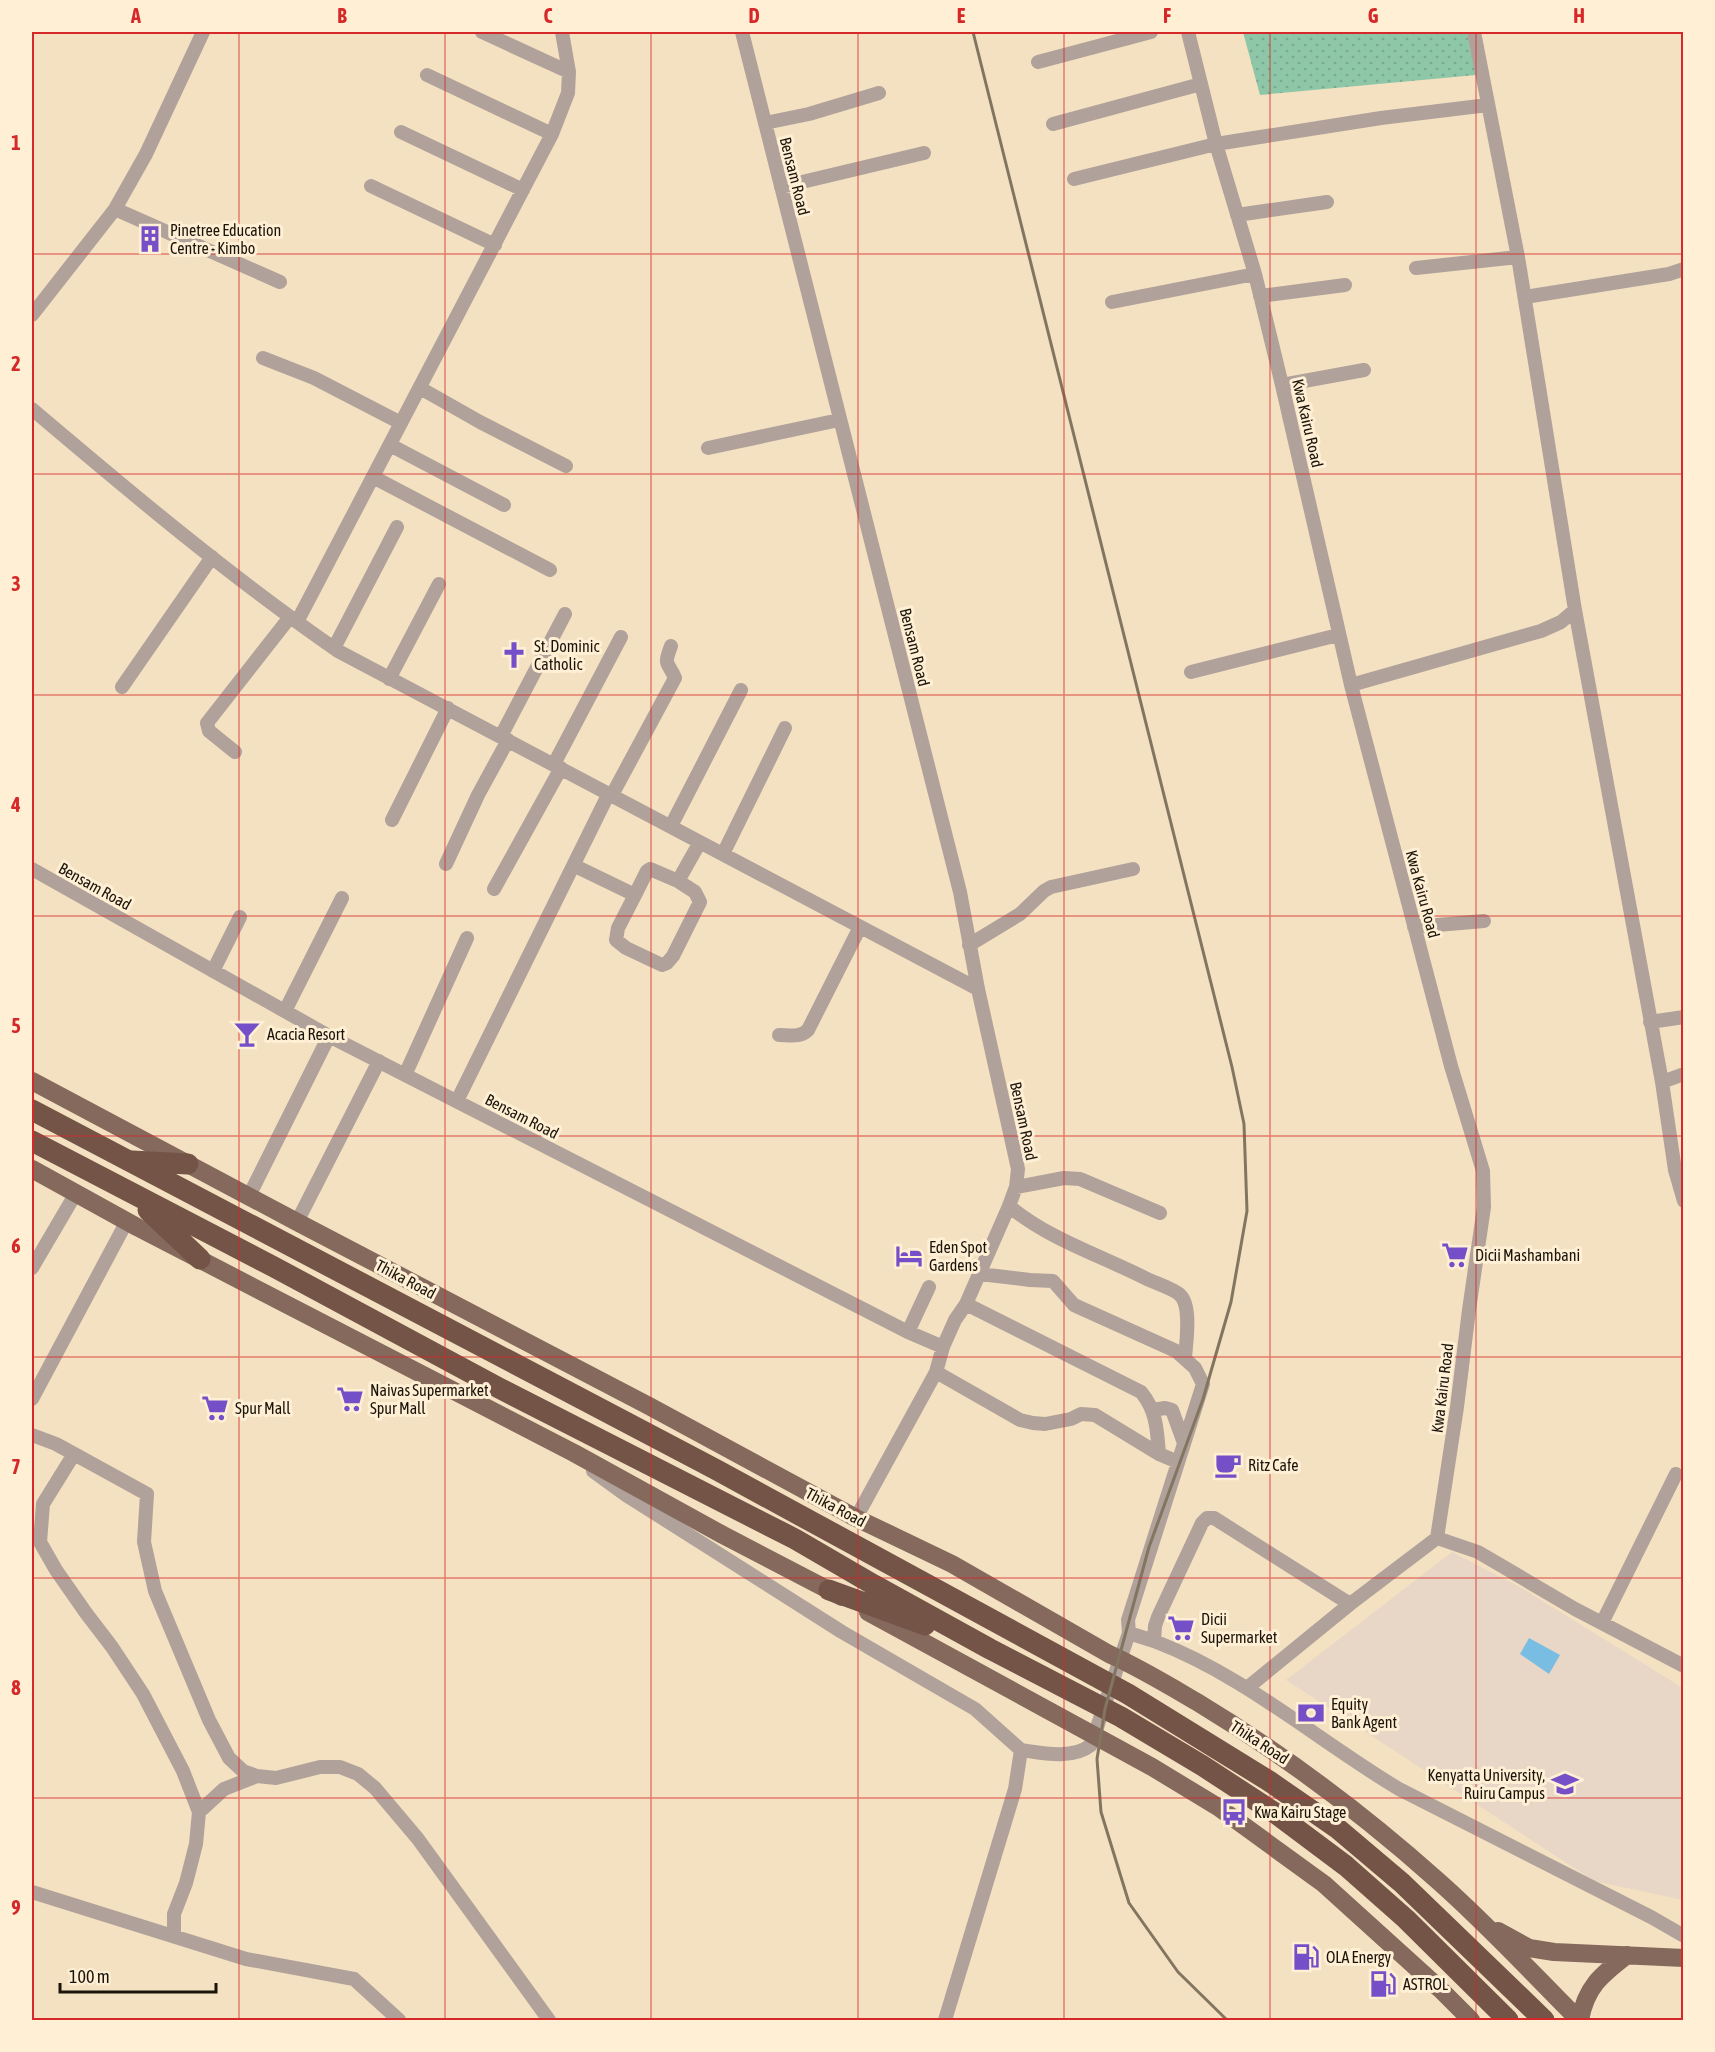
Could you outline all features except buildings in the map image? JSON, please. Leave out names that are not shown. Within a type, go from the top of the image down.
[{"type":"highway","name":"Thika Road","points":[[32,1110],[715,1469],[1128,1694],[1269,1780],[1337,1828],[1402,1883],[1544,2020]]},
{"type":"highway","points":[[32,1141],[499,1388],[795,1539],[990,1649],[1121,1717],[1275,1813],[1346,1866],[1406,1918],[1508,2020]]},
{"type":"highway","points":[[126,1161],[188,1164]]},
{"type":"highway","points":[[128,1191],[200,1259]]},
{"type":"highway","points":[[829,1590],[990,1649]]},
{"type":"main road","name":"Thika Road","points":[[32,1081],[639,1401],[855,1518],[952,1564],[1133,1665],[1224,1719],[1338,1796],[1438,1881],[1580,2020]]},
{"type":"main road","points":[[32,1169],[127,1221],[574,1453],[1152,1767],[1218,1807],[1324,1884],[1471,2020]]},
{"type":"main road","points":[[1481,1922],[1529,1948],[1554,1952],[1683,1958]]},
{"type":"main road","points":[[1580,2020],[1583,2004],[1592,1986],[1626,1955]]},
{"type":"street","points":[[32,315],[115,209],[146,154],[202,32]]},
{"type":"street","points":[[482,32],[569,72]]},
{"type":"street","points":[[234,752],[209,731],[207,723],[294,620],[373,477],[495,245],[552,134],[568,93],[569,72],[562,32]]},
{"type":"street","name":"Bensam Road","points":[[32,869],[329,1036],[909,1332],[943,1347],[955,1320],[966,1304],[1010,1206],[1016,1187],[1018,1169],[978,989],[960,892],[742,32]]},
{"type":"street","points":[[1038,62],[1151,32]]},
{"type":"street","name":"Kwa Kairu Road","points":[[1188,32],[1216,144],[1255,274],[1351,685],[1451,1066],[1483,1172],[1484,1207],[1437,1538]]},
{"type":"street","points":[[1474,32],[1518,257],[1575,610],[1650,1022],[1677,1140],[1675,1170],[1683,1201]]},
{"type":"street","points":[[427,75],[552,134]]},
{"type":"street","points":[[1053,124],[1202,84]]},
{"type":"street","points":[[765,123],[808,114],[879,93]]},
{"type":"street","points":[[1074,179],[1216,144],[1381,118],[1488,105]]},
{"type":"street","points":[[401,132],[523,190]]},
{"type":"street","points":[[781,187],[924,153]]},
{"type":"street","points":[[371,186],[495,245]]},
{"type":"street","points":[[1237,215],[1327,202]]},
{"type":"street","points":[[115,209],[280,282]]},
{"type":"street","points":[[1416,268],[1518,257]]},
{"type":"street","points":[[1525,297],[1669,274],[1683,268]]},
{"type":"street","points":[[1112,302],[1255,274]]},
{"type":"street","points":[[1260,296],[1345,285]]},
{"type":"street","points":[[263,358],[314,378],[401,423]]},
{"type":"street","points":[[1282,385],[1364,370]]},
{"type":"street","points":[[420,388],[566,466]]},
{"type":"street","points":[[32,409],[212,557],[334,648],[978,989]]},
{"type":"street","points":[[708,448],[839,420]]},
{"type":"street","points":[[390,445],[504,505]]},
{"type":"street","points":[[373,477],[550,570]]},
{"type":"street","points":[[334,648],[398,527]]},
{"type":"street","points":[[122,687],[212,557]]},
{"type":"street","points":[[389,679],[439,584]]},
{"type":"street","points":[[1351,685],[1542,631],[1575,610]]},
{"type":"street","points":[[446,864],[565,614]]},
{"type":"street","points":[[1191,672],[1338,634]]},
{"type":"street","points":[[494,889],[621,637]]},
{"type":"street","points":[[457,1101],[611,794],[675,678],[666,665],[666,657],[671,646]]},
{"type":"street","points":[[671,826],[741,690]]},
{"type":"street","points":[[392,820],[448,708]]},
{"type":"street","points":[[723,854],[784,728]]},
{"type":"street","points":[[678,881],[700,842]]},
{"type":"street","points":[[575,866],[635,895]]},
{"type":"street","points":[[969,945],[1020,914],[1051,887],[1133,869]]},
{"type":"street","points":[[654,870],[695,892],[700,902],[673,956],[667,963],[662,965],[626,948],[616,940],[618,928],[635,895],[646,871],[654,870]]},
{"type":"street","points":[[285,1011],[342,898]]},
{"type":"street","points":[[213,971],[240,917]]},
{"type":"street","points":[[1414,927],[1484,921]]},
{"type":"street","points":[[779,1035],[796,1036],[808,1030],[860,927]]},
{"type":"street","points":[[405,1075],[467,938]]},
{"type":"street","points":[[1650,1022],[1683,1017]]},
{"type":"street","points":[[249,1196],[329,1036]]},
{"type":"street","points":[[297,1222],[379,1061]]},
{"type":"street","points":[[1662,1082],[1683,1074]]},
{"type":"street","points":[[1016,1187],[1071,1177],[1160,1213]]},
{"type":"street","points":[[32,1268],[38,1244],[76,1193]]},
{"type":"street","points":[[1010,1206],[1063,1242],[1128,1269],[1180,1295],[1187,1316],[1185,1358]]},
{"type":"street","points":[[32,1400],[35,1384],[127,1221]]},
{"type":"street","points":[[574,1453],[592,1471],[643,1506],[842,1632],[975,1709],[1021,1750],[1053,1754],[1080,1751],[1091,1745],[1129,1633],[1128,1620],[1203,1384],[1195,1368],[1176,1351],[1074,1305],[1053,1281],[980,1274]]},
{"type":"street","points":[[909,1332],[929,1287]]},
{"type":"street","points":[[966,1304],[1142,1392],[1154,1410],[1159,1454]]},
{"type":"street","points":[[855,1518],[936,1372],[943,1347]]},
{"type":"street","points":[[936,1372],[1020,1420],[1045,1424],[1071,1419],[1081,1414],[1095,1415],[1159,1454],[1178,1462]]},
{"type":"street","points":[[1154,1410],[1165,1408],[1172,1410],[1184,1443]]},
{"type":"street","points":[[32,1435],[56,1444],[147,1494],[144,1542],[155,1591],[210,1720],[229,1758],[243,1771],[257,1776],[276,1778],[320,1767],[340,1767],[358,1774],[375,1788],[418,1839],[549,2020]]},
{"type":"street","points":[[74,1454],[37,1506],[36,1528],[40,1542],[56,1570],[143,1694],[183,1771],[199,1812],[196,1844],[186,1883],[174,1914],[174,1936]]},
{"type":"street","points":[[1602,1623],[1676,1474]]},
{"type":"street","points":[[1154,1641],[1158,1617],[1202,1523],[1207,1518],[1214,1518],[1350,1604]]},
{"type":"street","points":[[1247,1688],[1350,1604],[1437,1538],[1478,1552],[1683,1666]]},
{"type":"street","points":[[1129,1633],[1169,1647],[1247,1688],[1358,1765],[1399,1789],[1651,1917],[1683,1936]]},
{"type":"street","points":[[945,2020],[1015,1789],[1021,1750]]},
{"type":"street","points":[[199,1812],[224,1789],[257,1776]]},
{"type":"street","points":[[32,1892],[246,1959],[354,1979],[399,2020]]},
{"type":"shaded area","name":"Kenyatta University, Ruiru Campus","points":[[1452,1552],[1520,1587],[1683,1688],[1683,1900],[1594,1881],[1286,1680]]},
{"type":"green space","points":[[1243,32],[1467,32],[1476,75],[1260,95]]},
{"type":"water","points":[[1529,1638],[1560,1655],[1549,1674],[1520,1654]]},
{"type":"railway","points":[[973,32],[1232,1067],[1244,1124],[1247,1211],[1231,1302],[1203,1399],[1149,1547],[1105,1709],[1097,1759],[1101,1812],[1129,1903],[1178,1972],[1227,2020]]},
{"type":"place","name":"Pinetree Education Centre - Kimbo","points":[[150,239]]},
{"type":"place","name":"St. Dominic Catholic","points":[[514,655]]},
{"type":"place","name":"Acacia Resort","points":[[247,1034]]},
{"type":"place","name":"Dicii Mashambani","points":[[1455,1255]]},
{"type":"place","name":"Eden Spot Gardens","points":[[909,1256]]},
{"type":"place","name":"Naivas Supermarket Spur Mall","points":[[350,1399]]},
{"type":"place","name":"Spur Mall","points":[[215,1408]]},
{"type":"place","name":"Ritz Cafe","points":[[1228,1465]]},
{"type":"place","name":"Dicii Supermarket","points":[[1181,1628]]},
{"type":"place","name":"Equity Bank Agent","points":[[1311,1713]]},
{"type":"place","name":"Kenyatta University, Ruiru Campus","points":[[1565,1784]]},
{"type":"place","name":"Kwa Kairu Stage","points":[[1234,1812]]},
{"type":"place","name":"OLA Energy","points":[[1306,1957]]},
{"type":"place","name":"ASTROL","points":[[1383,1984]]}]
